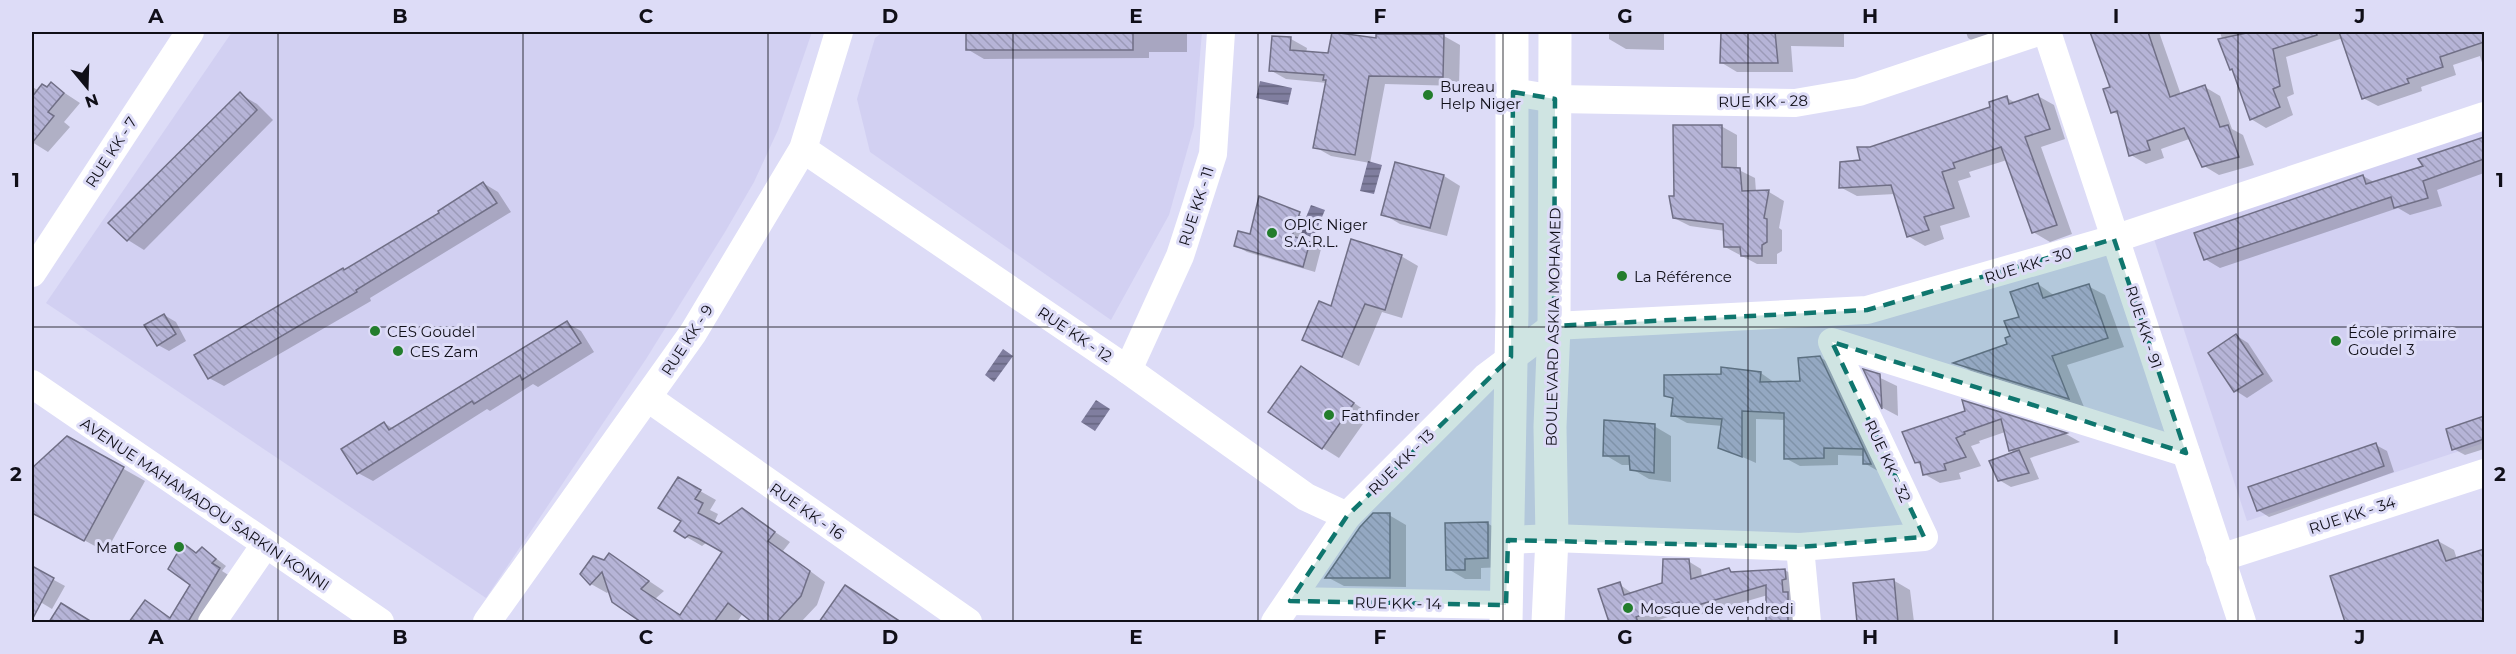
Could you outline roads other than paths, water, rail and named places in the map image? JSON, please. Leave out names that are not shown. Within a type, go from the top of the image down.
[{"type":"main road","points":[[1506,614],[1512,32]]},
{"type":"main road","name":"BOULEVARD ASKIA MOHAMED","points":[[1548,622],[1552,538],[1550,427],[1554,326],[1555,32]]},
{"type":"street","name":"RUE KK - 7","points":[[32,273],[190,32]]},
{"type":"street","name":"RUE KK - 9","points":[[487,622],[693,333],[803,148],[839,32]]},
{"type":"street","name":"RUE KK - 11","points":[[1128,370],[1180,256],[1213,154],[1221,32]]},
{"type":"street","name":"RUE KK - 28","points":[[1513,92],[1556,99],[1762,104],[1824,99],[1859,92],[2038,32]]},
{"type":"street","name":"RUE KK - 91","points":[[2047,32],[2242,622]]},
{"type":"street","name":"RUE KK - 30","points":[[1554,326],[1867,310],[2114,239],[2484,116]]},
{"type":"street","name":"RUE KK - 12","points":[[803,148],[1128,370],[1306,497],[1347,516]]},
{"type":"street","name":"RUE KK - 13","points":[[1282,612],[1347,516],[1486,377],[1554,326]]},
{"type":"street","name":"RUE KK - 32","points":[[1508,540],[1552,538],[1800,547],[1924,537],[1832,342],[2186,453]]},
{"type":"street","name":"AVENUE MAHAMADOU SARKIN KONNI","points":[[35,392],[380,622]]},
{"type":"street","name":"RUE KK - 16","points":[[648,398],[968,622]]},
{"type":"street","name":"RUE KK - 34","points":[[2220,558],[2484,473]]},
{"type":"street","points":[[212,622],[265,545]]},
{"type":"street","points":[[1800,547],[1807,622]]},
{"type":"street","name":"RUE KK - 14","points":[[1282,612],[1506,614]]},
{"type":"place","name":"Bureau Help Niger","points":[[1428,95]]},
{"type":"place","name":"OPIC Niger S.A.R.L.","points":[[1272,233]]},
{"type":"place","name":"La Référence","points":[[1622,276]]},
{"type":"place","name":"CES Goudel","points":[[375,331]]},
{"type":"place","name":"École primaire Goudel 3","points":[[2336,341]]},
{"type":"place","name":"CES Zam","points":[[398,351]]},
{"type":"place","name":"Fathfinder","points":[[1329,415]]},
{"type":"place","name":"MatForce","points":[[179,547]]},
{"type":"place","name":"Mosque de vendredi","points":[[1628,608]]}]
